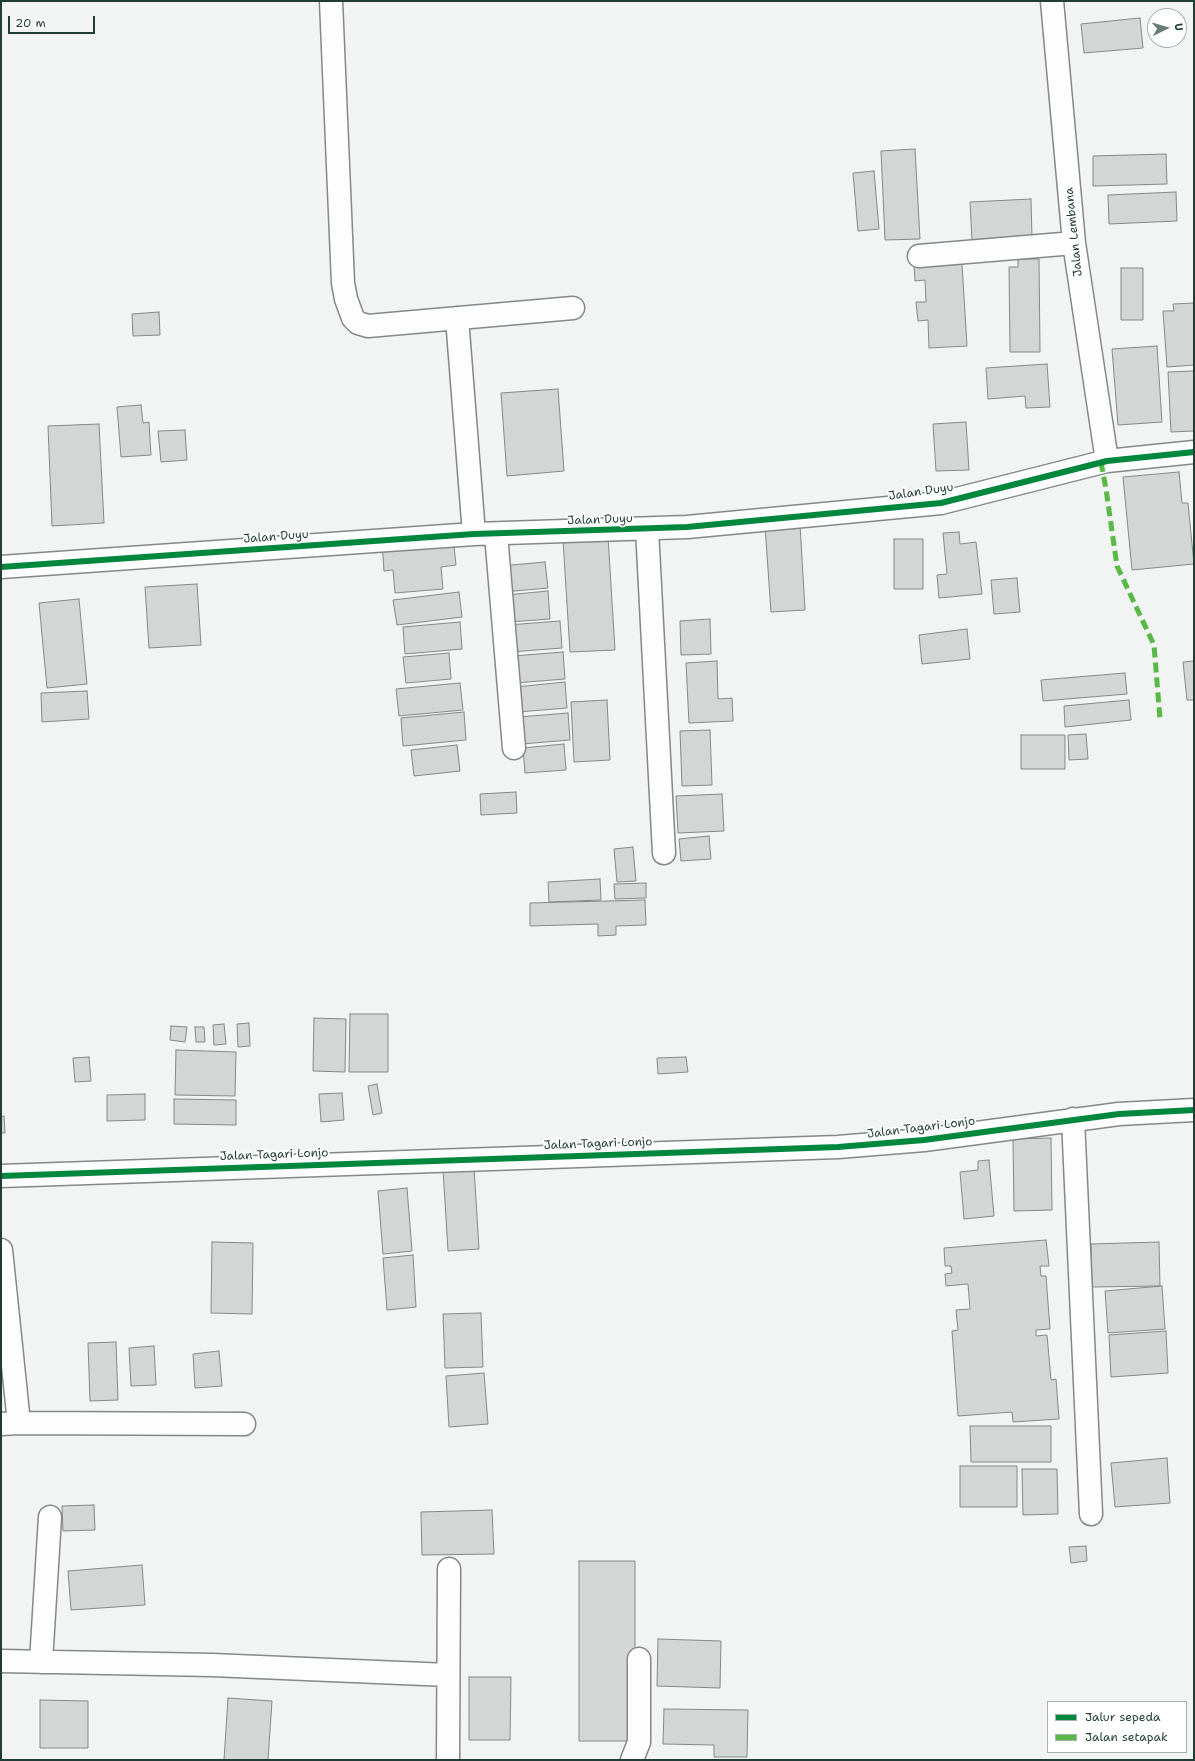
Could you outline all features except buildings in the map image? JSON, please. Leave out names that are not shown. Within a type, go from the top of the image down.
[{"type":"street","points":[[331,1],[343,283],[350,311],[358,323],[368,326],[573,308]]},
{"type":"street","name":"Jalan Lembana","points":[[1052,1],[1074,243],[1107,461]]},
{"type":"street","points":[[919,256],[1074,243]]},
{"type":"street","points":[[458,318],[474,534]]},
{"type":"street","name":"Jalan Duyu","points":[[1,567],[474,534],[687,527],[941,503],[1107,461],[1194,452]]},
{"type":"street","points":[[647,529],[664,853]]},
{"type":"street","points":[[496,534],[514,748]]},
{"type":"street","name":"Jalan Tagari Lonjo","points":[[1,1176],[838,1147],[924,1140],[1119,1114],[1194,1110]]},
{"type":"street","points":[[1073,1119],[1091,1514]]},
{"type":"street","points":[[1,1250],[10,1424],[244,1424]]},
{"type":"street","points":[[41,1662],[50,1517]]},
{"type":"street","points":[[448,1760],[449,1569]]},
{"type":"street","points":[[632,1760],[639,1742],[639,1659]]},
{"type":"street","points":[[1,1661],[212,1665],[448,1675]]},
{"type":"marked path","points":[[1101,462],[1117,566],[1154,645],[1160,719]]},
{"type":"cycle path","points":[[1,567],[474,534],[687,527],[941,503],[1107,461],[1194,452]]},
{"type":"cycle path","points":[[1,1176],[838,1147],[924,1140],[1119,1114],[1194,1110]]}]
